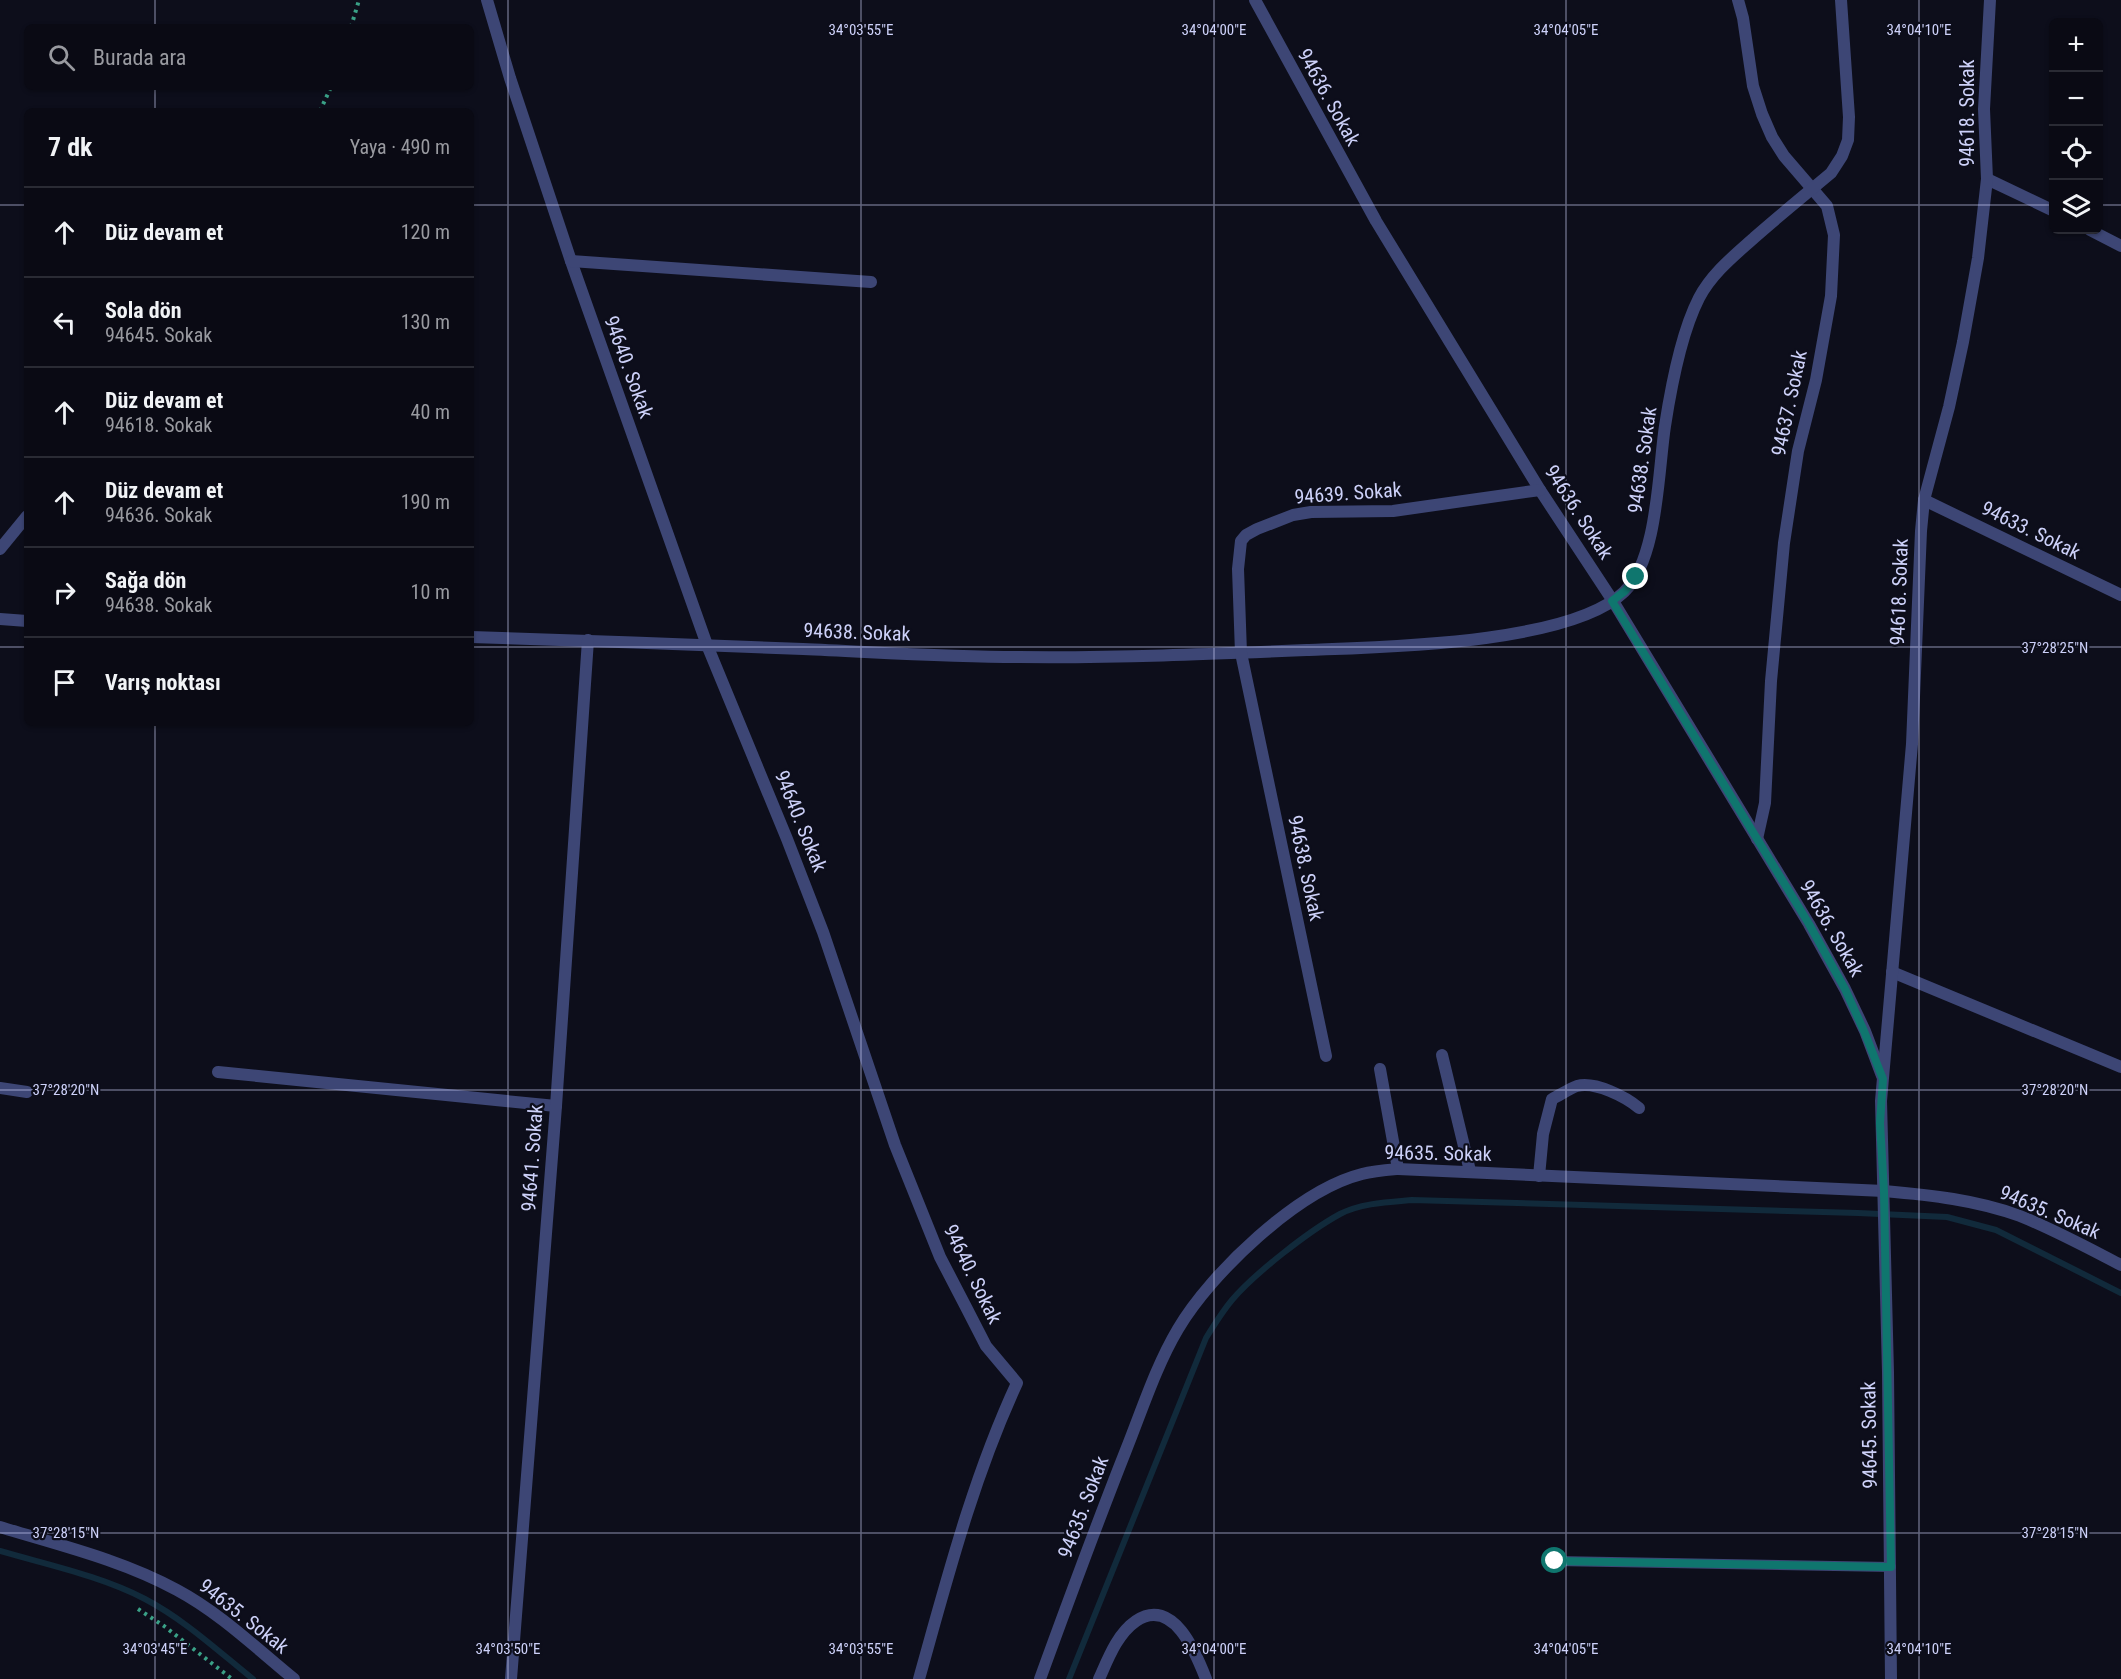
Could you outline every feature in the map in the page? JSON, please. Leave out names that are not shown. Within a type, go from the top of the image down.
[{"type":"street","name":"94640. Sokak","points":[[487,0],[510,78],[571,261],[707,645],[788,839],[819,922],[895,1145],[940,1257],[986,1346],[1017,1383],[1000,1420],[958,1540],[919,1679]]},
{"type":"street","name":"94636. Sokak","points":[[1255,0],[1376,221],[1540,490],[1612,601],[1845,989],[1883,1079]]},
{"type":"street","name":"94637. Sokak","points":[[1738,0],[1743,18],[1752,86],[1762,114],[1772,137],[1784,156],[1827,206],[1834,235],[1832,277],[1816,380],[1798,451],[1784,543],[1771,681],[1766,794],[1757,839]]},
{"type":"street","name":"94638. Sokak","points":[[474,637],[1015,657],[1156,657],[1370,648],[1477,639],[1545,627],[1576,618],[1612,601],[1625,591],[1636,577],[1644,561],[1675,376],[1689,324],[1699,298],[1710,281],[1730,259],[1831,173],[1842,156],[1848,140],[1848,81],[1841,0]]},
{"type":"street","name":"94618. Sokak","points":[[1884,1191],[1880,1123],[1912,744],[1919,557],[1924,500],[1949,407],[1978,258],[1987,179],[1984,109],[1990,0]]},
{"type":"street","points":[[1987,179],[2049,209]]},
{"type":"street","points":[[2098,234],[2121,246]]},
{"type":"street","points":[[571,261],[871,282]]},
{"type":"street","name":"94639. Sokak","points":[[1241,653],[1239,550],[1241,541],[1246,535],[1257,529],[1293,515],[1311,512],[1393,511],[1540,490]]},
{"type":"street","name":"94633. Sokak","points":[[1924,500],[2121,595]]},
{"type":"street","points":[[0,549],[24,520]]},
{"type":"street","points":[[0,619],[24,621]]},
{"type":"street","name":"94641. Sokak","points":[[511,1679],[556,1106],[588,640]]},
{"type":"street","name":"94638. Sokak","points":[[1241,653],[1326,1056]]},
{"type":"street","points":[[1893,972],[2121,1067]]},
{"type":"street","points":[[1442,1054],[1470,1172]]},
{"type":"street","points":[[1380,1070],[1398,1169]]},
{"type":"street","points":[[218,1072],[556,1106]]},
{"type":"street","points":[[1539,1176],[1544,1134],[1552,1100],[1580,1085],[1607,1089],[1628,1099],[1640,1108]]},
{"type":"street","points":[[0,1088],[27,1092]]},
{"type":"street","name":"94635. Sokak","points":[[1040,1679],[1086,1552],[1156,1376],[1177,1330],[1196,1300],[1222,1271],[1257,1238],[1314,1194],[1361,1174],[1398,1169],[1470,1172],[1884,1191],[1961,1200],[2020,1216],[2121,1265]]},
{"type":"street","name":"94645. Sokak","points":[[1884,1191],[1891,1679]]},
{"type":"street","name":"94635. Sokak","points":[[0,1527],[117,1563],[176,1589],[203,1605],[294,1679]]},
{"type":"street","points":[[1099,1679],[1113,1649],[1125,1632],[1137,1620],[1152,1616],[1165,1616],[1186,1636],[1206,1679]]},
{"type":"lane","points":[[1555,1561],[1891,1567]]},
{"type":"path","points":[[352,24],[359,0]]},
{"type":"path","points":[[321,108],[330,90]]},
{"type":"path","points":[[138,1609],[164,1626],[232,1679]]},
{"type":"waterway","points":[[1069,1679],[1206,1338],[1228,1305],[1254,1278],[1313,1231],[1348,1210],[1412,1200],[1947,1217],[1996,1230],[2121,1293]]},
{"type":"waterway","points":[[0,1551],[92,1577],[145,1599],[188,1626],[253,1679]]},
{"type":"route","points":[[1555,1561],[1891,1567],[1884,1191],[1880,1123],[1883,1079],[1845,989],[1809,924],[1612,601],[1625,591],[1636,577]]}]
